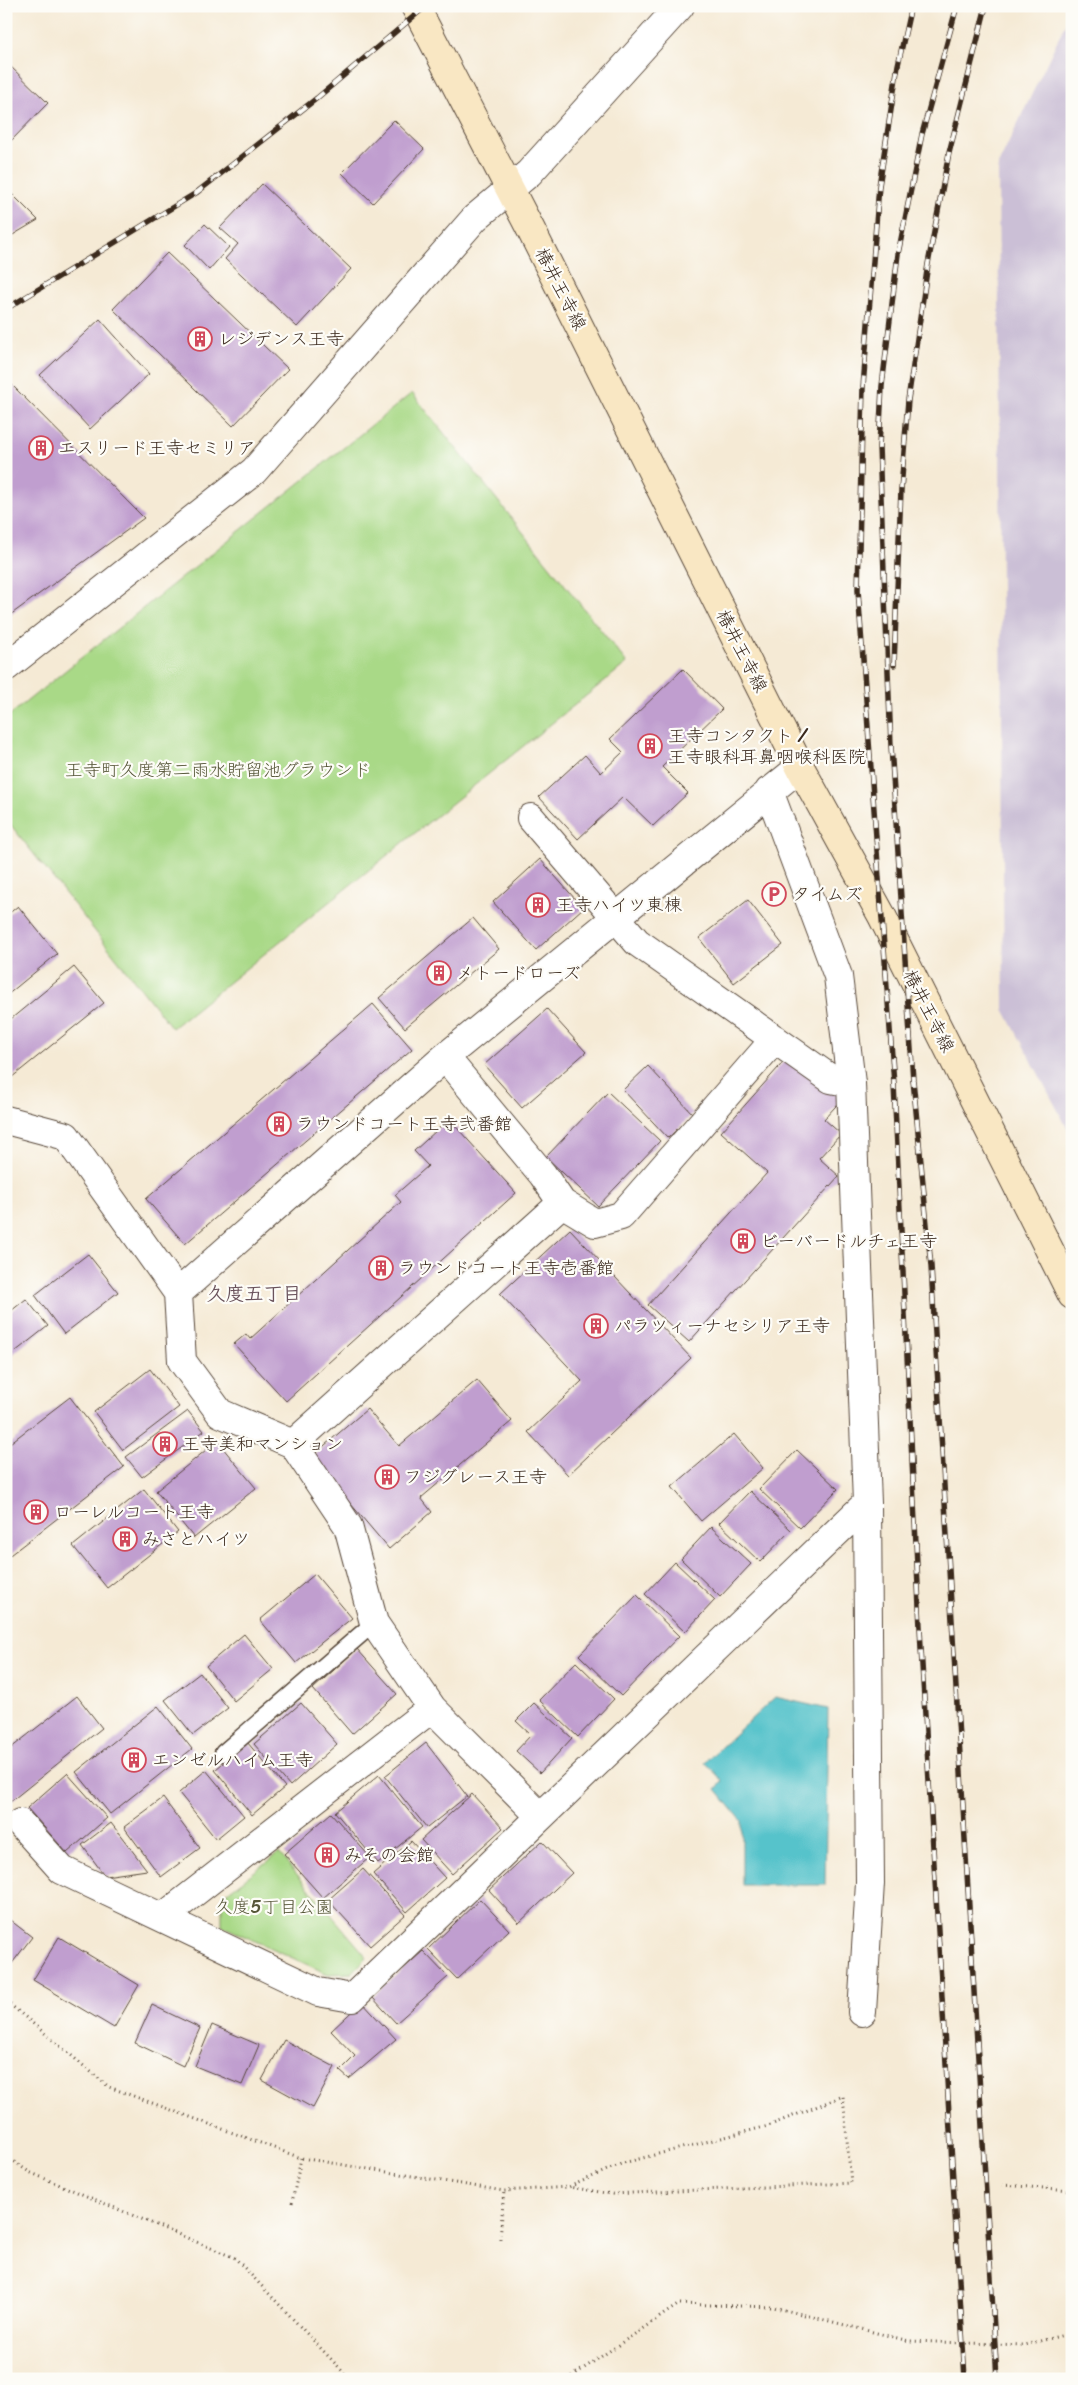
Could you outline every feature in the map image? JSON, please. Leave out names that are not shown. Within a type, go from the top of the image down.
[{"type":"main road","name":"椿井王寺線","points":[[415,6],[800,767],[882,916],[1072,1295]]},
{"type":"street","points":[[6,667],[254,471],[476,218],[529,173],[680,6]]},
{"type":"street","points":[[178,1294],[445,1057],[800,767]]},
{"type":"street","points":[[769,791],[838,976],[850,1083],[867,1503],[870,1883],[862,2012]]},
{"type":"street","points":[[531,818],[637,942],[831,1079],[850,1083]]},
{"type":"street","points":[[445,1057],[543,1175],[562,1203],[594,1223],[621,1216],[775,1039]]},
{"type":"street","points":[[6,1120],[66,1136],[178,1294],[182,1361],[220,1412],[292,1444],[348,1526],[374,1623],[432,1708],[540,1816]]},
{"type":"street","points":[[292,1444],[562,1203]]},
{"type":"street","points":[[20,1823],[62,1870],[318,1992],[352,1998],[867,1503]]},
{"type":"street","points":[[163,1917],[432,1708]]},
{"type":"lane","points":[[223,1753],[374,1623]]},
{"type":"path","points":[[6,2001],[109,2086],[301,2158],[504,2191],[569,2187],[612,2194],[851,2183],[843,2096],[768,2126],[623,2162],[569,2187]]},
{"type":"path","points":[[6,2156],[29,2172],[235,2258],[350,2379]]},
{"type":"path","points":[[292,2203],[301,2158]]},
{"type":"path","points":[[1002,2185],[1072,2190]]},
{"type":"path","points":[[500,2239],[504,2191]]},
{"type":"path","points":[[568,2379],[679,2304],[773,2307],[909,2341],[1024,2344],[1072,2333]]},
{"type":"shaded area","points":[[1072,10],[1072,1137],[1004,1009],[998,165]]},
{"type":"green space","name":"王寺町久度第二雨水貯留池グラウンド","points":[[412,393],[627,663],[172,1028],[6,819],[6,718]]},
{"type":"green space","name":"久度5丁目公園","points":[[279,1853],[367,1957],[352,1973],[328,1974],[222,1926],[222,1896]]},
{"type":"water","points":[[775,1697],[828,1709],[825,1885],[742,1885],[742,1821],[716,1789],[723,1781],[705,1762]]},
{"type":"building","points":[[6,62],[48,103],[6,146]]},
{"type":"building","points":[[394,120],[424,149],[373,203],[342,173]]},
{"type":"building","points":[[262,184],[351,269],[297,327],[225,259],[238,244],[220,228]]},
{"type":"building","points":[[6,188],[38,220],[6,239]]},
{"type":"building","points":[[205,224],[229,247],[209,270],[185,245]]},
{"type":"building","name":"レジデンス王寺","points":[[167,253],[288,369],[233,426],[113,309]]},
{"type":"building","points":[[100,319],[149,374],[90,429],[40,375]]},
{"type":"building","name":"エスリード王寺セミリア","points":[[6,379],[144,518],[6,618]]},
{"type":"building","name":"王寺コンタクト / 王寺眼科耳鼻咽喉科医院","points":[[683,669],[722,709],[662,767],[688,793],[653,826],[623,797],[578,839],[539,797],[585,755],[601,773],[623,752],[610,739]]},
{"type":"building","name":"王寺ハイツ東棟","points":[[540,859],[583,908],[536,950],[493,902]]},
{"type":"building","points":[[748,900],[783,945],[734,983],[699,938]]},
{"type":"building","points":[[18,906],[57,954],[6,996],[6,916]]},
{"type":"building","name":"メトードローズ","points":[[473,918],[499,949],[405,1028],[379,998]]},
{"type":"building","points":[[74,967],[104,1003],[6,1082],[6,1023]]},
{"type":"building","name":"ラウンドコート王寺弐番館","points":[[373,1004],[412,1049],[185,1244],[146,1199]]},
{"type":"building","points":[[547,1009],[586,1052],[522,1108],[484,1065]]},
{"type":"building","name":"ビーバードルチェ王寺","points":[[795,1049],[846,1095],[824,1119],[841,1134],[819,1158],[839,1176],[689,1342],[648,1305],[767,1173],[721,1132]]},
{"type":"building","points":[[648,1066],[693,1114],[668,1138],[623,1090]]},
{"type":"building","points":[[608,1092],[660,1141],[598,1206],[546,1157]]},
{"type":"building","name":"ラウンドコート王寺壱番館","points":[[449,1119],[516,1193],[286,1401],[234,1344],[246,1334],[250,1339],[401,1202],[395,1195],[428,1166],[414,1151]]},
{"type":"building","name":"パラツィーナセシリア王寺","points":[[570,1229],[691,1358],[568,1475],[528,1432],[582,1381],[500,1294]]},
{"type":"building","points":[[88,1254],[118,1292],[64,1334],[35,1295]]},
{"type":"building","points":[[26,1299],[48,1326],[6,1359],[6,1315]]},
{"type":"building","points":[[150,1369],[179,1407],[123,1450],[94,1412]]},
{"type":"building","name":"フジグレース王寺","points":[[477,1380],[512,1421],[421,1498],[432,1512],[389,1549],[311,1457],[367,1409],[399,1446]]},
{"type":"building","name":"ローレルコート王寺","points":[[70,1397],[124,1467],[6,1558],[6,1446]]},
{"type":"building","name":"王寺美和マンション","points":[[188,1411],[204,1431],[142,1477],[126,1457]]},
{"type":"building","points":[[734,1434],[763,1468],[701,1521],[672,1487]]},
{"type":"building","points":[[217,1441],[256,1488],[194,1538],[156,1491]]},
{"type":"building","points":[[797,1450],[838,1489],[800,1528],[759,1489]]},
{"type":"building","name":"みさとハイツ","points":[[144,1489],[178,1532],[107,1588],[73,1546]]},
{"type":"building","points":[[750,1491],[791,1530],[760,1562],[719,1523]]},
{"type":"building","points":[[711,1527],[751,1564],[720,1597],[681,1559]]},
{"type":"building","points":[[675,1562],[715,1600],[685,1632],[645,1594]]},
{"type":"building","points":[[315,1574],[352,1618],[296,1663],[260,1620]]},
{"type":"building","points":[[637,1595],[679,1636],[621,1696],[579,1655]]},
{"type":"building","points":[[244,1634],[273,1669],[234,1701],[206,1666]]},
{"type":"building","points":[[357,1649],[397,1694],[352,1734],[313,1689]]},
{"type":"building","points":[[576,1662],[614,1699],[578,1737],[539,1700]]},
{"type":"building","points":[[200,1673],[228,1708],[193,1735],[165,1700]]},
{"type":"building","points":[[77,1696],[102,1728],[10,1802],[6,1797],[6,1752]]},
{"type":"building","points":[[301,1703],[337,1744],[290,1786],[254,1744]]},
{"type":"building","points":[[534,1703],[572,1738],[540,1773],[516,1751],[531,1735],[516,1721]]},
{"type":"building","name":"エンゼルハイム王寺","points":[[158,1706],[192,1749],[110,1814],[76,1772]]},
{"type":"building","points":[[247,1742],[285,1787],[252,1815],[215,1770]]},
{"type":"building","points":[[426,1743],[467,1796],[427,1828],[385,1776]]},
{"type":"building","points":[[206,1770],[244,1816],[216,1839],[179,1793]]},
{"type":"building","points":[[67,1773],[107,1818],[67,1853],[27,1808]]},
{"type":"building","points":[[379,1775],[422,1827],[378,1863],[335,1812]]},
{"type":"building","points":[[472,1794],[503,1828],[452,1874],[421,1840]]},
{"type":"building","points":[[163,1798],[200,1848],[161,1877],[124,1827]]},
{"type":"building","name":"みその会館","points":[[331,1813],[370,1857],[323,1898],[284,1854]]},
{"type":"building","points":[[111,1823],[147,1870],[105,1876],[82,1845]]},
{"type":"building","points":[[411,1841],[445,1878],[407,1912],[373,1874]]},
{"type":"building","points":[[542,1841],[572,1873],[519,1923],[489,1890]]},
{"type":"building","points":[[363,1869],[405,1915],[370,1946],[328,1900]]},
{"type":"building","points":[[480,1899],[509,1930],[457,1979],[428,1949]]},
{"type":"building","points":[[6,1917],[32,1937],[7,1970],[6,1969]]},
{"type":"building","points":[[59,1937],[139,1985],[114,2028],[33,1980]]},
{"type":"building","points":[[423,1951],[448,1977],[396,2023],[372,1997]]},
{"type":"building","points":[[362,2002],[396,2039],[349,2079],[340,2071],[355,2056],[331,2031]]},
{"type":"building","points":[[152,2005],[200,2028],[183,2066],[135,2043]]},
{"type":"building","points":[[212,2025],[259,2045],[242,2085],[195,2066]]},
{"type":"building","points":[[284,2040],[335,2067],[313,2108],[262,2080]]},
{"type":"railway","points":[[6,309],[196,193],[317,98],[426,6]]},
{"type":"railway","points":[[911,6],[898,65],[879,186],[863,387],[858,590],[894,1084],[921,1648],[965,2379]]},
{"type":"railway","points":[[957,6],[922,134],[898,254],[882,386],[879,447],[891,746],[913,1080],[931,1266],[997,2379]]},
{"type":"railway","points":[[894,665],[901,490],[908,400],[928,264],[949,153],[986,6]]},
{"type":"place","name":"レジデンス王寺","points":[[200,339]]},
{"type":"place","name":"エスリード王寺セミリア","points":[[41,448]]},
{"type":"place","name":"王寺コンタクト / 王寺眼科耳鼻咽喉科医院","points":[[650,746]]},
{"type":"place","name":"タイムズ","points":[[774,894]]},
{"type":"place","name":"王寺ハイツ東棟","points":[[538,905]]},
{"type":"place","name":"メトードローズ","points":[[439,973]]},
{"type":"place","name":"ラウンドコート王寺弐番館","points":[[279,1124]]},
{"type":"place","name":"ビーバードルチェ王寺","points":[[743,1241]]},
{"type":"place","name":"ラウンドコート王寺壱番館","points":[[381,1268]]},
{"type":"place","name":"パラツィーナセシリア王寺","points":[[596,1326]]},
{"type":"place","name":"王寺美和マンション","points":[[165,1444]]},
{"type":"place","name":"フジグレース王寺","points":[[387,1477]]},
{"type":"place","name":"ローレルコート王寺","points":[[36,1512]]},
{"type":"place","name":"みさとハイツ","points":[[125,1539]]},
{"type":"place","name":"エンゼルハイム王寺","points":[[134,1760]]},
{"type":"place","name":"みその会館","points":[[327,1855]]},
{"type":"district","name":"久度五丁目","points":[[254,1293]]}]
